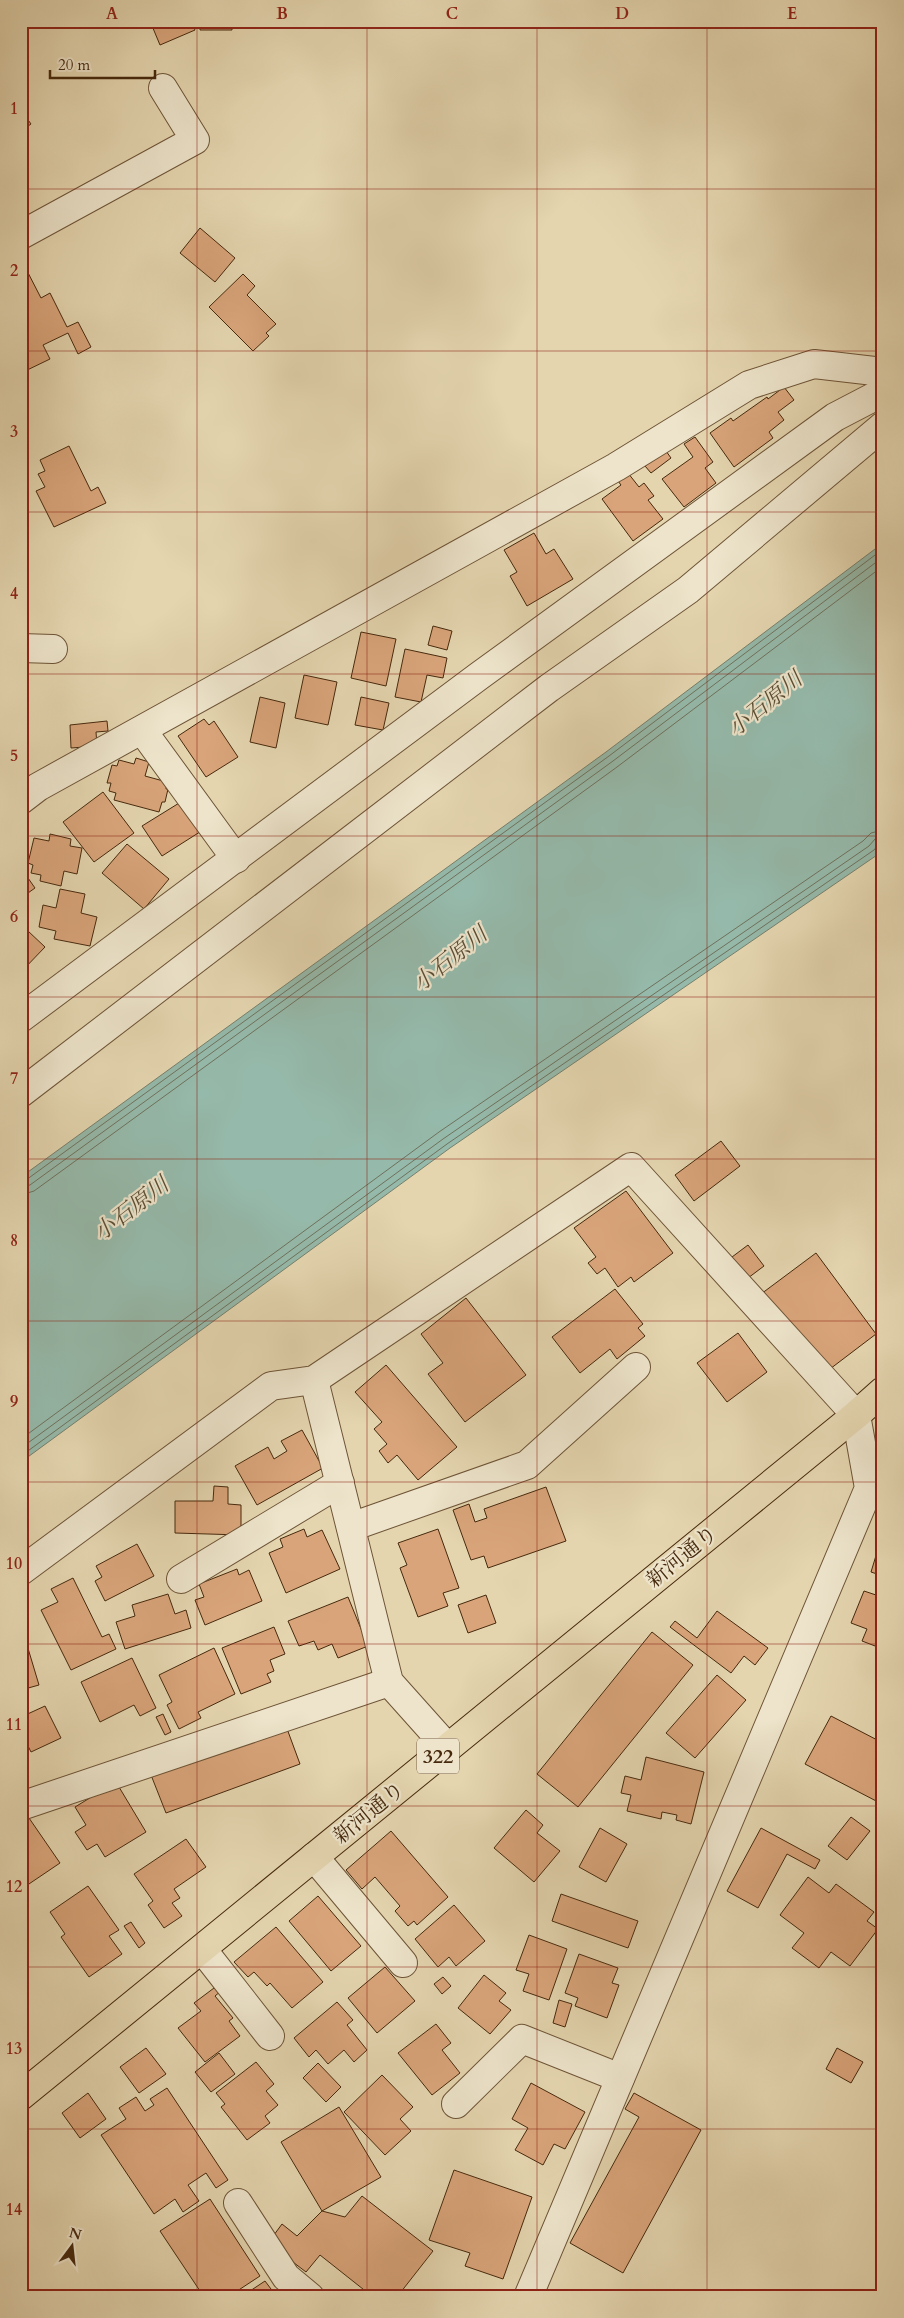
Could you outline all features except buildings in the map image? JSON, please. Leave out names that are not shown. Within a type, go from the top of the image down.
[{"type":"highway","name":"322","points":[[856,1415],[883,1391]]},
{"type":"highway","name":"新河通り","points":[[21,2096],[856,1415]]},
{"type":"street","points":[[21,235],[195,140],[163,88]]},
{"type":"street","points":[[21,800],[38,787],[616,467],[749,385],[814,364],[883,372]]},
{"type":"street","points":[[21,1018],[479,676],[835,417],[883,392]]},
{"type":"street","points":[[21,1093],[549,688],[688,590],[883,426]]},
{"type":"street","points":[[21,648],[53,649]]},
{"type":"street","points":[[142,730],[236,859]]},
{"type":"street","points":[[21,1571],[271,1386],[314,1380],[631,1167],[856,1415],[876,1493],[620,2078],[528,2297]]},
{"type":"street","points":[[351,1527],[526,1465],[636,1367]]},
{"type":"street","points":[[314,1380],[390,1682],[448,1748]]},
{"type":"street","points":[[181,1579],[340,1484]]},
{"type":"street","points":[[21,1806],[390,1682]]},
{"type":"street","points":[[314,1857],[403,1963]]},
{"type":"street","points":[[202,1949],[270,2036]]},
{"type":"street","points":[[456,2104],[522,2039],[620,2078]]},
{"type":"street","points":[[238,2204],[286,2277],[310,2297]]},
{"type":"water","name":"小石原川","points":[[883,543],[883,835],[880,853],[450,1148],[21,1462],[21,1177],[606,752]]}]
